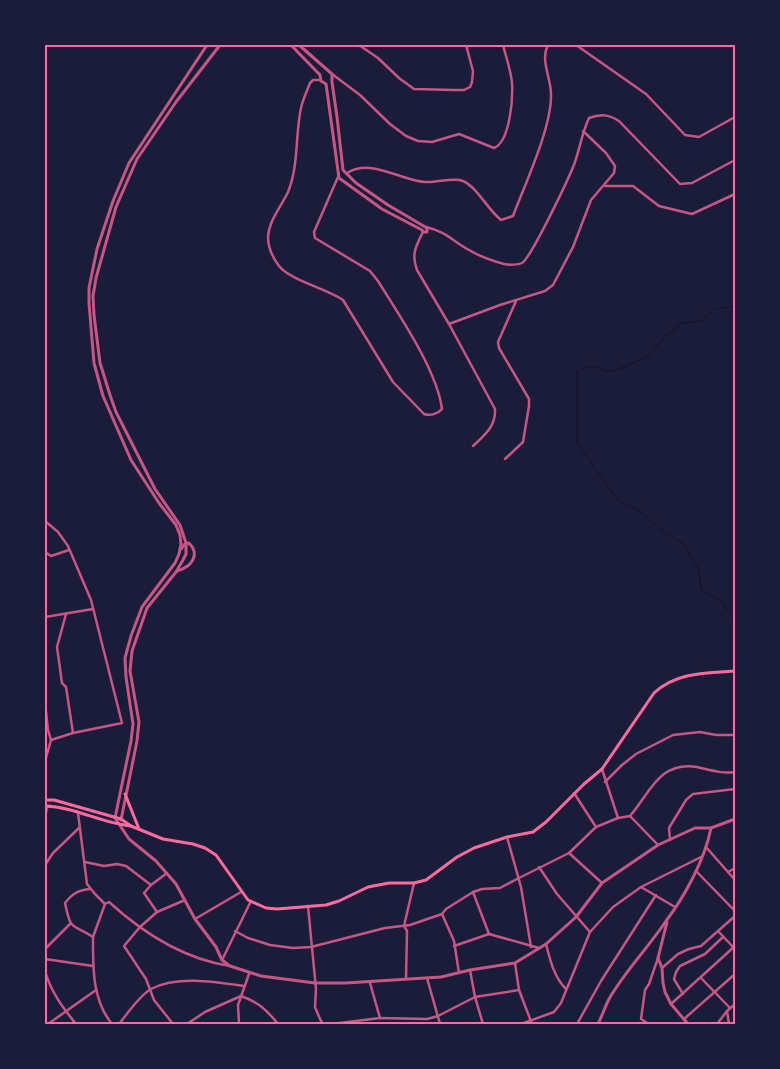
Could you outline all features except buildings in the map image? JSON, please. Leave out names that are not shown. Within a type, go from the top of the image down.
[{"type":"main road","points":[[46,806],[57,807],[118,825],[131,826],[163,839],[205,848],[216,855],[241,892],[250,901],[266,908],[326,905],[368,887],[389,883],[414,883],[426,880],[457,857],[474,848],[507,837],[533,832],[602,769],[654,693],[664,684],[677,678],[698,673],[735,670]]},
{"type":"main road","points":[[125,794],[140,829]]},
{"type":"main road","points":[[45,800],[54,800],[121,819],[131,826]]},
{"type":"street","points":[[179,554],[180,535],[176,525],[131,460],[100,388],[94,363],[88,302],[97,249],[113,201],[129,162],[207,45]]},
{"type":"street","points":[[118,825],[121,819],[137,741],[139,722],[130,670],[132,651],[147,608],[176,572],[186,554],[186,543],[180,525],[155,489],[116,412],[100,363],[94,315],[96,278],[105,242],[127,180],[137,159],[176,102],[220,45]]},
{"type":"street","points":[[290,45],[320,74],[320,80]]},
{"type":"street","points":[[299,45],[406,136],[418,141],[432,142],[459,134],[494,148],[500,146],[504,139],[512,102],[512,82],[503,45]]},
{"type":"street","points":[[359,45],[378,58],[398,78],[414,89],[454,90],[464,90],[470,87],[472,82],[474,71],[466,45]]},
{"type":"street","points":[[338,175],[353,169],[371,167],[403,178],[424,182],[462,180],[470,185],[494,215],[501,220],[513,216],[537,153],[549,111],[551,94],[544,53],[548,45]]},
{"type":"street","points":[[576,45],[646,94],[685,134],[699,137],[735,117]]},
{"type":"street","points":[[320,74],[328,70]]},
{"type":"street","points":[[332,74],[346,173],[342,180]]},
{"type":"street","points":[[312,80],[320,80],[326,84],[338,175],[314,232],[315,238],[370,271],[378,281],[426,363],[436,384],[442,409],[436,414],[424,414],[393,382],[343,300],[285,272],[278,265],[270,247],[269,233],[279,206],[287,192],[296,160],[301,108],[312,80]]},
{"type":"street","points":[[326,84],[332,82]]},
{"type":"street","points":[[346,173],[388,205],[426,227],[446,233],[469,250],[506,265],[521,264],[526,260],[575,162],[583,131],[589,118],[598,114],[612,117],[618,121],[680,184],[692,183],[735,160]]},
{"type":"street","points":[[449,324],[545,291],[553,285],[573,247],[592,200],[614,173],[615,166],[606,153],[583,131]]},
{"type":"street","points":[[338,175],[342,180],[382,209],[423,231]]},
{"type":"street","points":[[605,186],[633,186],[659,206],[692,214],[735,194]]},
{"type":"street","points":[[426,227],[414,250],[414,262],[417,270],[495,408],[493,425],[473,446]]},
{"type":"street","points":[[505,459],[523,442],[530,406],[529,399],[499,348],[498,342],[516,301]]},
{"type":"street","points":[[45,521],[58,532],[69,550],[93,609],[122,723],[73,733],[51,740]]},
{"type":"street","points":[[186,543],[182,547],[175,563],[142,607],[125,658],[132,724],[131,741],[115,818],[129,839],[156,861],[176,884],[195,919],[216,947],[222,960],[230,966]]},
{"type":"street","points":[[176,572],[188,567],[194,558],[194,548],[189,543],[186,543]]},
{"type":"street","points":[[45,552],[50,556],[69,550]]},
{"type":"street","points":[[45,617],[93,609]]},
{"type":"street","points":[[66,614],[57,647],[62,682],[66,687],[73,733]]},
{"type":"street","points":[[45,702],[51,740],[46,751],[45,761]]},
{"type":"street","points":[[605,782],[636,754],[673,735],[700,732],[716,735],[735,735]]},
{"type":"street","points":[[235,931],[248,938],[270,945],[292,948],[311,947],[373,931],[404,926],[442,914],[446,909],[473,892],[482,889],[500,888],[569,853],[596,827],[618,818],[630,816],[657,780],[677,768],[686,766],[717,772],[735,772]]},
{"type":"street","points":[[602,769],[618,818]]},
{"type":"street","points":[[670,840],[669,828],[686,800],[693,794],[735,789]]},
{"type":"street","points":[[574,793],[596,827]]},
{"type":"street","points":[[45,818],[46,806]]},
{"type":"street","points":[[78,813],[87,884],[106,904],[109,902],[130,921],[188,955],[211,963],[230,966],[249,974],[314,983],[370,983],[441,977],[470,970],[516,963],[546,944],[576,917],[602,883],[658,845],[695,828],[711,828],[735,820]]},
{"type":"street","points":[[630,816],[658,845]]},
{"type":"street","points":[[45,865],[54,853],[80,828]]},
{"type":"street","points":[[598,1024],[609,1000],[629,970],[667,921],[696,870],[706,847],[711,828]]},
{"type":"street","points":[[507,837],[517,879],[521,887],[531,947]]},
{"type":"street","points":[[706,847],[735,880]]},
{"type":"street","points":[[569,853],[602,883]]},
{"type":"street","points":[[521,1024],[532,1022],[554,1012],[561,1003],[590,932],[613,907],[641,887],[701,858]]},
{"type":"street","points":[[84,862],[104,866],[117,864],[126,866],[151,885]]},
{"type":"street","points":[[538,868],[556,894],[590,932]]},
{"type":"street","points":[[728,872],[735,868]]},
{"type":"street","points":[[696,870],[735,911]]},
{"type":"street","points":[[157,912],[144,893],[167,873]]},
{"type":"street","points":[[406,979],[407,931],[404,926],[414,883]]},
{"type":"street","points":[[641,887],[675,907]]},
{"type":"street","points":[[90,888],[79,890],[72,894],[65,903],[70,924],[93,937]]},
{"type":"street","points":[[195,919],[241,892]]},
{"type":"street","points":[[473,892],[488,934]]},
{"type":"street","points":[[577,1024],[610,967],[656,895]]},
{"type":"street","points":[[173,1024],[154,1000],[146,979],[124,946],[140,927],[157,912],[185,900]]},
{"type":"street","points":[[222,960],[250,901]]},
{"type":"street","points":[[106,904],[93,937],[93,966],[96,990],[105,1016],[112,1024]]},
{"type":"street","points":[[308,906],[316,1007],[323,1024]]},
{"type":"street","points":[[442,914],[454,946],[459,974]]},
{"type":"street","points":[[662,968],[678,954],[701,946],[735,916]]},
{"type":"street","points":[[649,1024],[641,1019],[644,990],[649,984],[658,958],[667,921]]},
{"type":"street","points":[[45,949],[70,924]]},
{"type":"street","points":[[671,1004],[734,948],[718,931]]},
{"type":"street","points":[[454,946],[488,934],[539,948]]},
{"type":"street","points":[[683,994],[674,979],[680,966],[705,954],[723,937]]},
{"type":"street","points":[[546,944],[553,968],[566,989]]},
{"type":"street","points":[[658,958],[662,968],[665,992],[671,1004],[688,1024]]},
{"type":"street","points":[[45,960],[93,966]]},
{"type":"street","points":[[516,963],[519,990],[532,1022]]},
{"type":"street","points":[[470,970],[483,1024]]},
{"type":"street","points":[[45,971],[48,983],[76,1024]]},
{"type":"street","points":[[239,1024],[238,1005],[249,974]]},
{"type":"street","points":[[683,1020],[735,974]]},
{"type":"street","points":[[428,978],[440,1024]]},
{"type":"street","points":[[701,978],[730,1008]]},
{"type":"street","points":[[119,1024],[150,989],[171,982],[194,981],[244,986]]},
{"type":"street","points":[[370,983],[380,1018]]},
{"type":"street","points":[[48,1024],[96,990]]},
{"type":"street","points":[[332,1024],[380,1018],[427,1019],[438,1016],[475,997],[519,990]]},
{"type":"street","points":[[187,1024],[205,1012],[241,996],[255,1001],[269,1012],[278,1024]]},
{"type":"street","points":[[717,1024],[735,1004]]},
{"type":"street","points":[[727,1011],[730,1024]]},
{"type":"street","points":[[387,1019],[387,1024]]},
{"type":"waterway","points":[[735,306],[714,309],[701,321],[682,323],[664,338],[648,356],[624,367],[609,372],[592,366],[577,371],[577,443],[618,500],[640,511],[666,534],[683,543],[699,570],[701,590],[722,602],[735,621]]}]
